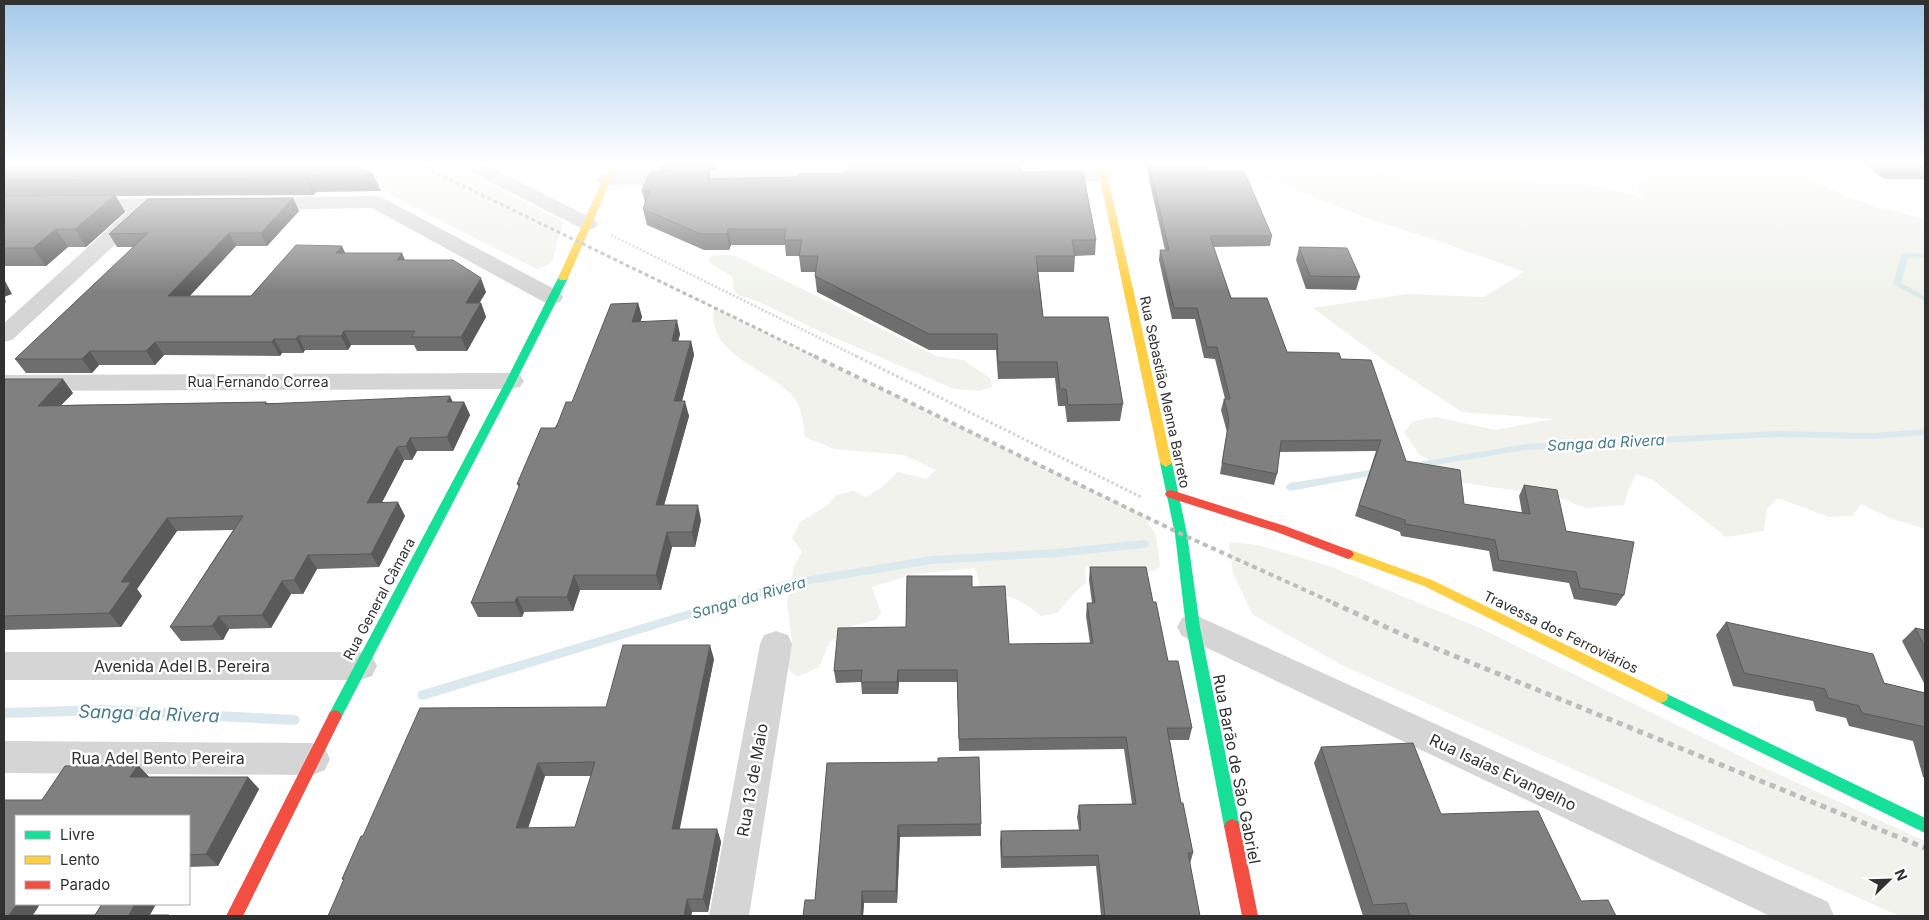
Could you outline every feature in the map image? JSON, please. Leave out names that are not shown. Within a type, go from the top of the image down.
[{"type":"street","points":[[4,335],[146,207]]},
{"type":"street","points":[[385,207],[552,297]]},
{"type":"street","points":[[554,207],[588,224]]},
{"type":"street","name":"Rua General Câmara","points":[[234,916],[360,666],[511,381],[595,207]]},
{"type":"street","name":"Rua Sebastião Menna Barreto","points":[[1110,207],[1181,534],[1193,627]]},
{"type":"street","name":"Rua Fernando Correa","points":[[4,383],[511,381]]},
{"type":"street","name":"Travessa dos Ferroviários","points":[[1171,494],[1290,532],[1428,584],[1925,826]]},
{"type":"street","name":"Rua Barão de São Gabriel","points":[[1193,627],[1250,916]]},
{"type":"street","name":"Rua Isaías Evangelho","points":[[1193,627],[1814,916]]},
{"type":"street","name":"Rua 13 de Maio","points":[[729,916],[776,644]]},
{"type":"street","name":"Avenida Adel B. Pereira","points":[[4,666],[360,666]]},
{"type":"street","name":"Rua Adel Bento Pereira","points":[[4,757],[312,759]]},
{"type":"path","points":[[588,224],[1176,514]]},
{"type":"shaded area","points":[[414,207],[535,207],[564,222],[553,260],[548,265],[537,269]]},
{"type":"shaded area","points":[[1339,207],[1880,207],[1925,220],[1925,529],[1890,518],[1861,504],[1852,516],[1829,517],[1778,498],[1767,509],[1764,531],[1726,537],[1653,480],[1636,474],[1624,505],[1585,508],[1556,496],[1464,483],[1419,454],[1404,432],[1413,421],[1436,417],[1495,430],[1554,419],[1462,412],[1390,365],[1313,308],[1407,294],[1484,297],[1524,272],[1433,239]]},
{"type":"shaded area","points":[[714,255],[734,255],[936,356],[963,360],[991,379],[992,387],[979,391],[954,389],[817,330],[762,303],[738,295],[733,289],[734,282],[732,276],[710,263],[708,258]]},
{"type":"shaded area","points":[[714,308],[1143,515],[1156,535],[1160,567],[1143,573],[1133,573],[1085,566],[1086,583],[1078,589],[1057,613],[1041,616],[1014,599],[991,595],[983,591],[978,587],[979,581],[975,568],[915,574],[872,587],[881,613],[876,620],[852,626],[830,642],[819,667],[797,677],[782,662],[792,642],[787,603],[794,567],[802,552],[792,538],[800,522],[828,505],[836,495],[854,491],[866,497],[881,488],[898,472],[926,479],[936,470],[904,455],[834,449],[805,437],[801,414],[795,399],[780,385],[728,349],[719,337],[714,324]]},
{"type":"shaded area","points":[[1229,542],[1258,545],[1329,566],[1480,628],[1754,763],[1925,841],[1925,916],[1899,916],[1342,665],[1252,614],[1233,573]]},
{"type":"building","points":[[4,207],[101,207],[75,229],[56,229],[33,248],[4,248]]},
{"type":"building","points":[[139,207],[285,207],[261,233],[229,233],[168,296],[251,296],[296,245],[342,246],[336,253],[402,253],[397,260],[453,260],[481,278],[466,303],[481,303],[461,337],[411,337],[415,331],[344,331],[341,336],[298,336],[296,339],[274,339],[272,342],[155,342],[146,351],[90,351],[82,359],[15,359],[148,233],[109,234]]},
{"type":"building","points":[[644,207],[1090,207],[1096,240],[1072,240],[1075,256],[1036,256],[1043,317],[1108,317],[1123,404],[1068,405],[1066,389],[1060,389],[1057,362],[998,362],[997,334],[929,334],[815,276],[818,256],[799,256],[802,240],[784,240],[786,229],[728,229],[727,234],[701,234],[643,209]]},
{"type":"building","points":[[1159,207],[1259,207],[1272,236],[1210,236],[1231,298],[1267,298],[1287,352],[1339,353],[1341,359],[1371,360],[1406,461],[1460,470],[1464,504],[1530,514],[1524,485],[1557,490],[1566,531],[1634,542],[1624,595],[1580,588],[1576,572],[1499,560],[1495,540],[1405,524],[1405,520],[1359,505],[1381,440],[1281,441],[1277,474],[1222,463],[1229,420],[1224,399],[1230,399],[1217,347],[1207,347],[1197,308],[1174,308],[1160,250],[1169,250]]},
{"type":"building","points":[[1299,247],[1347,248],[1360,277],[1310,276]]},
{"type":"building","points":[[638,303],[632,322],[677,320],[672,341],[691,341],[674,401],[685,401],[656,505],[698,505],[692,532],[667,532],[656,575],[574,575],[567,597],[517,597],[515,602],[471,603],[541,428],[556,428],[566,402],[572,402],[611,304]]},
{"type":"building","points":[[4,379],[63,379],[38,406],[266,402],[265,404],[450,396],[447,402],[464,402],[447,437],[410,438],[406,446],[397,447],[367,503],[398,502],[371,554],[308,555],[294,580],[282,581],[262,615],[219,616],[212,626],[170,627],[243,516],[167,518],[121,582],[131,582],[109,613],[4,616]]},
{"type":"building","points":[[1090,567],[1146,567],[1153,602],[1156,602],[1168,661],[1178,661],[1192,728],[1167,728],[1181,803],[1183,803],[1193,853],[1188,853],[1200,916],[1105,916],[1098,855],[1002,857],[1001,831],[1081,830],[1079,805],[1136,804],[1126,737],[959,739],[957,670],[898,670],[897,682],[861,682],[862,670],[834,671],[838,628],[906,627],[907,576],[972,576],[972,587],[1005,586],[1009,644],[1093,643],[1087,603],[1095,603]]},
{"type":"building","points":[[1726,622],[1873,654],[1884,683],[1925,693],[1925,727],[1862,713],[1859,706],[1828,698],[1825,689],[1744,673]]},
{"type":"building","points":[[1915,628],[1925,630],[1925,647]]},
{"type":"building","points":[[623,645],[710,645],[672,829],[717,829],[703,899],[687,899],[684,916],[328,916],[361,836],[363,836],[420,708],[606,707]],"holes":[[[595,762],[575,827],[516,828],[538,763]]]},
{"type":"building","points":[[1413,743],[1441,814],[1538,811],[1581,901],[1608,900],[1616,916],[1410,916],[1406,903],[1373,905],[1321,747]]},
{"type":"building","points":[[979,757],[981,824],[898,825],[896,891],[862,891],[861,916],[803,916],[805,900],[815,900],[827,763],[938,762],[938,758]]},
{"type":"building","points":[[138,765],[130,777],[248,777],[206,854],[190,855],[190,815],[15,815],[16,905],[9,915],[95,915],[101,905],[134,905],[129,915],[169,915],[4,916],[4,800],[42,800],[65,766]]},
{"type":"waterway","name":"Sanga da Rivera","points":[[1925,256],[1905,255],[1897,284],[1925,299]]},
{"type":"waterway","name":"Sanga da Rivera","points":[[1412,466],[1526,447],[1776,434],[1873,436],[1925,432]]},
{"type":"waterway","name":"Sanga da Rivera","points":[[1290,487],[1383,471]]},
{"type":"waterway","name":"Sanga da Rivera","points":[[423,695],[792,583],[931,560],[1056,553],[1144,544]]},
{"type":"waterway","name":"Sanga da Rivera","points":[[4,713],[104,710],[294,720]]},
{"type":"railway","points":[[507,207],[816,357]]},
{"type":"railway","points":[[814,356],[1181,534],[1336,604]]},
{"type":"railway","points":[[1333,603],[1408,637],[1925,848]]},
{"type":"traffic: fast","points":[[335,716],[563,278]]},
{"type":"traffic: fast","points":[[1166,463],[1181,534],[1193,627],[1232,826]]},
{"type":"traffic: fast","points":[[1661,697],[1925,826]]},
{"type":"traffic: slow","points":[[563,278],[596,207]]},
{"type":"traffic: slow","points":[[1110,207],[1166,463]]},
{"type":"traffic: slow","points":[[1348,554],[1428,583],[1661,697]]},
{"type":"traffic: jam","points":[[1171,494],[1281,529],[1348,554]]},
{"type":"traffic: jam","points":[[234,916],[335,716]]},
{"type":"traffic: jam","points":[[1232,826],[1250,916]]}]
